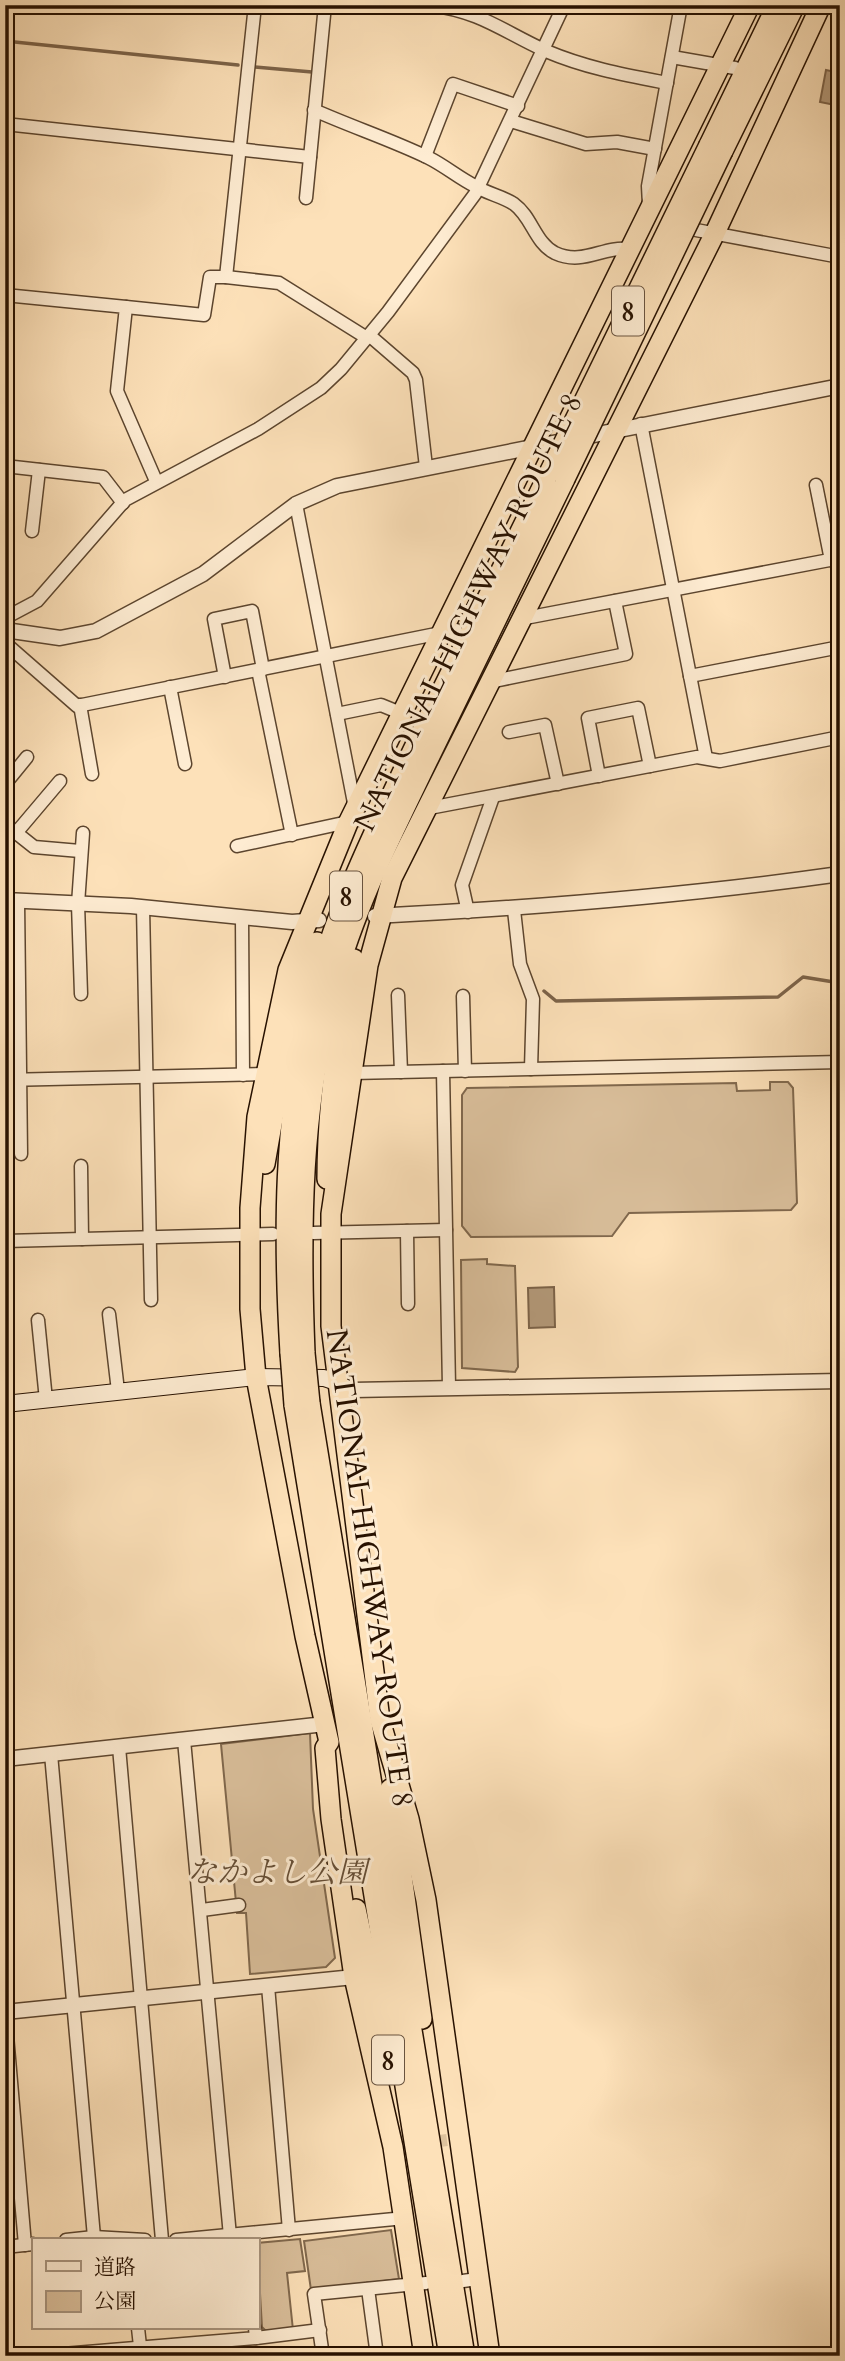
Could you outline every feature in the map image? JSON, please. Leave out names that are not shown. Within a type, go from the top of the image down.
[{"type":"highway","points":[[424,2356],[420,2284],[405,2218],[403,2150],[360,1976],[331,1819],[325,1748],[327,1733],[312,1635],[256,1377],[250,1309],[251,1229],[253,1163],[265,1074],[288,970],[314,920],[355,817],[403,714],[448,632],[645,214],[728,67],[750,5]]},
{"type":"highway","name":"NATIONAL HIGHWAY ROUTE 8","points":[[297,1353],[303,1174],[318,1057],[334,984],[354,924],[556,478],[716,148],[777,5]]},
{"type":"highway","name":"NATIONAL HIGHWAY ROUTE 8","points":[[716,148],[795,5]]},
{"type":"highway","points":[[490,2356],[453,2235],[428,2075],[415,1953],[380,1720],[363,1628],[336,1382],[325,1227],[377,916],[392,878],[423,810],[494,681],[519,619],[618,429],[705,232],[780,78],[821,5]]},
{"type":"highway","name":"NATIONAL HIGHWAY ROUTE 8","points":[[449,2356],[403,2150],[297,1353],[286,1289],[287,1174],[292,1112],[311,1004],[348,892],[434,707],[556,478]]},
{"type":"highway","name":"8","points":[[251,1229],[293,1006],[360,841],[421,718],[434,707]]},
{"type":"highway","name":"8","points":[[325,1227],[327,1145],[338,1040],[358,942],[398,841],[398,823]]},
{"type":"highway","name":"NATIONAL HIGHWAY ROUTE 8","points":[[302,1404],[465,2281],[465,2356]]},
{"type":"highway","points":[[380,1720],[418,1857],[428,1969],[453,2139],[465,2281]]},
{"type":"highway","name":"8","points":[[327,1733],[343,1813],[358,1916],[399,2110],[403,2150]]},
{"type":"main road","points":[[5,1405],[256,1377],[324,1378],[336,1382]]},
{"type":"street","points":[[226,277],[256,5]]},
{"type":"street","points":[[306,198],[325,5]]},
{"type":"street","points":[[431,5],[482,16],[545,50],[599,71],[667,83]]},
{"type":"street","points":[[5,618],[37,601],[123,503],[156,481],[258,429],[321,387],[368,337],[478,188],[564,5]]},
{"type":"street","points":[[662,225],[645,214],[681,5]]},
{"type":"street","points":[[672,57],[728,67]]},
{"type":"street","points":[[425,156],[453,84],[518,106]]},
{"type":"street","points":[[314,110],[425,156],[478,188],[498,194],[517,206],[531,221],[540,240],[554,252],[572,257],[595,257],[617,248],[628,249]]},
{"type":"street","points":[[511,121],[586,144],[617,142],[655,149]]},
{"type":"street","points":[[5,124],[310,157]]},
{"type":"street","points":[[705,232],[840,257]]},
{"type":"street","points":[[5,295],[204,315],[210,277],[279,283],[368,337],[413,373],[426,467]]},
{"type":"street","points":[[126,307],[117,391],[156,481]]},
{"type":"street","points":[[5,630],[60,638],[96,631],[203,575],[296,504],[337,486],[840,386]]},
{"type":"street","points":[[641,424],[671,590],[706,758]]},
{"type":"street","points":[[5,466],[103,477],[123,503]]},
{"type":"street","points":[[32,531],[39,470]]},
{"type":"street","points":[[519,619],[836,559],[816,485]]},
{"type":"street","points":[[237,846],[292,835],[355,817],[296,504]]},
{"type":"street","points":[[494,681],[626,654],[615,601]]},
{"type":"street","points":[[225,677],[214,619],[251,611],[292,835]]},
{"type":"street","points":[[5,643],[77,706],[448,632]]},
{"type":"street","points":[[690,676],[840,647]]},
{"type":"street","points":[[170,688],[185,764]]},
{"type":"street","points":[[80,705],[92,774]]},
{"type":"street","points":[[337,714],[381,705],[403,714]]},
{"type":"street","points":[[599,776],[588,718],[638,708],[650,766]]},
{"type":"street","points":[[509,732],[545,725],[558,784]]},
{"type":"street","points":[[423,810],[697,757],[720,761],[840,737]]},
{"type":"street","points":[[5,784],[27,757]]},
{"type":"street","points":[[16,833],[60,781]]},
{"type":"street","points":[[468,912],[462,885],[493,797]]},
{"type":"street","points":[[5,824],[34,848],[80,851]]},
{"type":"street","points":[[81,994],[78,904],[83,833]]},
{"type":"street","points":[[377,916],[514,910],[715,892],[840,874]]},
{"type":"street","points":[[21,1154],[12,901],[143,907],[292,922],[314,920]]},
{"type":"street","points":[[143,907],[151,1300]]},
{"type":"street","points":[[514,910],[520,964],[533,999],[531,1069]]},
{"type":"street","points":[[242,917],[243,1075]]},
{"type":"street","points":[[397,995],[401,1072]]},
{"type":"street","points":[[463,996],[465,1071]]},
{"type":"street","points":[[352,1073],[840,1062]]},
{"type":"street","points":[[443,1071],[449,1387]]},
{"type":"street","points":[[5,1080],[265,1074]]},
{"type":"street","points":[[81,1166],[82,1239]]},
{"type":"street","points":[[325,1227],[446,1230]]},
{"type":"street","points":[[5,1241],[148,1237],[251,1229],[273,1234]]},
{"type":"street","points":[[408,1231],[408,1304]]},
{"type":"street","points":[[109,1314],[118,1391]]},
{"type":"street","points":[[38,1320],[46,1400]]},
{"type":"street","points":[[336,1382],[353,1390],[840,1381]]},
{"type":"street","points":[[5,1759],[184,1740],[327,1733]]},
{"type":"street","points":[[184,1740],[230,2236]]},
{"type":"street","points":[[119,1746],[162,2238]]},
{"type":"street","points":[[51,1754],[93,2237]]},
{"type":"street","points":[[201,1910],[239,1905]]},
{"type":"street","points":[[5,2247],[29,2245],[5,2012],[360,1976]]},
{"type":"street","points":[[268,1986],[289,2230]]},
{"type":"street","points":[[203,2238],[405,2218]]},
{"type":"street","points":[[84,2238],[110,2238]]},
{"type":"street","points":[[323,2356],[314,2294],[420,2284]]},
{"type":"street","points":[[368,2289],[377,2356]]},
{"type":"street","points":[[138,2330],[140,2352]]},
{"type":"street","points":[[39,2356],[140,2352],[256,2333],[320,2330]]},
{"type":"green space","points":[[770,1082],[788,1082],[793,1088],[797,1203],[791,1210],[629,1213],[612,1236],[471,1237],[462,1226],[462,1095],[467,1088],[736,1083],[737,1091],[770,1090]]},
{"type":"green space","points":[[487,1259],[487,1264],[515,1266],[518,1367],[515,1372],[462,1368],[461,1260]]},
{"type":"green space","name":"なかよし公園","points":[[310,1733],[313,1809],[335,1958],[326,1967],[250,1974],[246,1913],[237,1913],[221,1744]]},
{"type":"green space","points":[[391,2230],[399,2279],[311,2290],[304,2241]]},
{"type":"green space","points":[[300,2239],[305,2271],[287,2273],[293,2330],[267,2332],[262,2327],[259,2243]]},
{"type":"shaded area","points":[[826,70],[840,73],[840,83],[836,83],[840,84],[840,106],[820,102]]},
{"type":"shaded area","points":[[554,1287],[555,1327],[529,1328],[528,1288]]},
{"type":"waterway","points":[[5,41],[238,65]]},
{"type":"waterway","points":[[255,67],[312,72]]},
{"type":"waterway","points":[[544,991],[556,1001],[778,997],[803,977],[840,983]]},
{"type":"tunnel","points":[[400,2146],[447,2140]]}]
